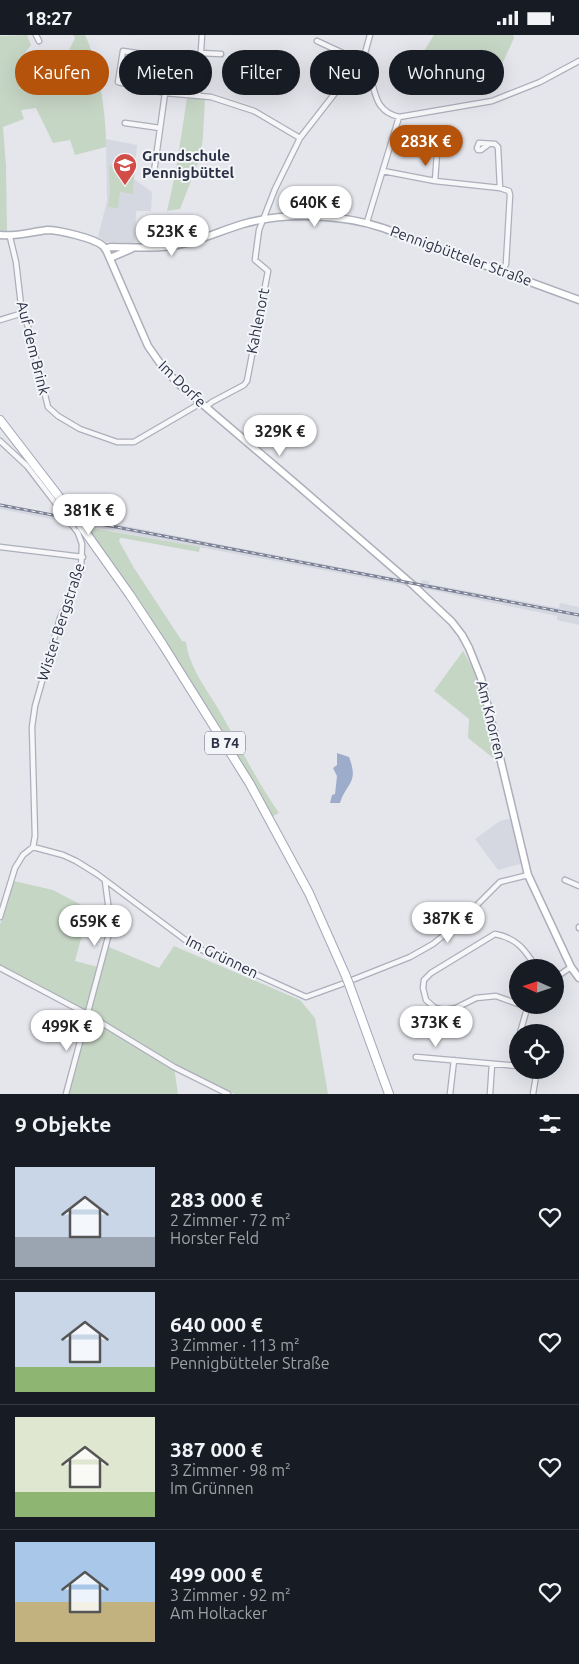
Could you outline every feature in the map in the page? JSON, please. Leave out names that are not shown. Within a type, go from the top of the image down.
[{"type":"main road","name":"B 74","points":[[0,420],[80,526],[158,638],[250,784],[309,893],[344,974],[389,1094]]},
{"type":"street","points":[[36,35],[39,41]]},
{"type":"street","points":[[200,50],[202,35]]},
{"type":"street","points":[[366,50],[370,35]]},
{"type":"street","points":[[317,41],[336,50]]},
{"type":"street","points":[[212,54],[221,54]]},
{"type":"street","points":[[375,95],[378,103],[385,111],[392,116],[400,117],[492,101],[540,83],[579,61]]},
{"type":"street","points":[[154,172],[165,95]]},
{"type":"street","points":[[180,95],[211,97],[254,111],[300,138]]},
{"type":"street","points":[[264,219],[275,189],[300,138],[334,95]]},
{"type":"street","points":[[367,223],[400,117]]},
{"type":"street","points":[[125,123],[160,128]]},
{"type":"street","points":[[489,144],[495,144],[498,147],[500,188]]},
{"type":"street","points":[[435,181],[436,153]]},
{"type":"street","points":[[383,171],[435,181],[500,188],[509,191],[506,263],[502,272]]},
{"type":"street","name":"Pennigbütteler Straße","points":[[105,249],[110,247],[170,246],[189,243],[233,227],[264,219],[340,217],[367,223],[579,300]]},
{"type":"street","name":"Kahlenort","points":[[203,405],[244,385],[247,381],[268,271],[254,260],[259,230],[264,219]]},
{"type":"street","points":[[0,235],[10,237],[56,230],[98,243],[105,249]]},
{"type":"street","name":"Auf dem Brink","points":[[10,237],[16,262],[18,292],[48,407],[58,416],[80,429],[117,442],[134,442],[203,405]]},
{"type":"street","name":"Pennigbütteler Straße","points":[[110,258],[135,248]]},
{"type":"street","name":"Im Dorfe","points":[[105,249],[141,332],[154,356],[164,369],[203,405],[414,586]]},
{"type":"street","points":[[0,320],[23,313]]},
{"type":"street","points":[[0,441],[27,466],[72,525],[82,544],[83,557],[0,547]]},
{"type":"street","name":"Wister Bergstraße","points":[[33,847],[35,836],[32,745],[35,705],[60,618],[81,571],[83,557]]},
{"type":"street","name":"Am Knorren","points":[[414,586],[452,622],[462,635],[476,662],[528,875],[579,979]]},
{"type":"street","points":[[0,917],[15,868],[23,855],[33,847]]},
{"type":"street","name":"Im Grünnen","points":[[33,847],[64,855],[76,861],[200,949],[306,997],[347,983],[410,957],[433,944],[459,923],[500,882],[528,875]]},
{"type":"street","points":[[564,880],[579,886]]},
{"type":"street","points":[[66,1094],[111,926],[105,881]]},
{"type":"street","points":[[509,1001],[496,996],[476,998],[456,1008],[444,1010],[434,1008],[426,1000],[422,986],[424,980],[431,973],[495,934],[507,936],[515,941],[527,952],[531,959]]},
{"type":"street","points":[[564,972],[572,967]]},
{"type":"street","points":[[0,968],[87,1014],[174,1067],[228,1094]]},
{"type":"street","points":[[416,1057],[509,1065]]},
{"type":"street","points":[[450,1094],[454,1060]]},
{"type":"street","points":[[490,1094],[492,1064]]},
{"type":"street","points":[[533,1094],[536,1079]]},
{"type":"shaded area","name":"Grundschule Pennigbüttel","points":[[106,139],[137,145],[134,179],[152,192],[151,211],[136,211],[135,243],[106,242],[98,237],[107,201]]},
{"type":"shaded area","points":[[0,503],[60,515],[66,522],[0,509]]},
{"type":"shaded area","points":[[79,517],[421,583],[422,580],[429,581],[429,584],[559,608],[560,603],[579,607],[579,625],[557,620],[557,616],[430,590],[86,526]]},
{"type":"shaded area","points":[[514,818],[524,863],[498,870],[475,839],[500,821]]},
{"type":"green space","points":[[27,35],[31,45],[27,50],[15,50],[15,95],[102,95],[106,135],[106,147],[75,155],[70,140],[53,143],[36,108],[21,110],[24,119],[3,127],[6,166],[7,232],[0,231],[0,36]]},
{"type":"green space","points":[[73,35],[85,35],[91,50],[69,50],[75,38]]},
{"type":"green space","points":[[434,35],[513,35],[514,38],[504,60],[504,50],[425,50]]},
{"type":"green space","points":[[187,98],[205,98],[200,158],[180,209],[167,211],[176,170]]},
{"type":"green space","points":[[135,163],[133,194],[120,192],[118,208],[108,207],[110,192],[109,166],[115,165],[115,169],[125,169],[125,164]]},
{"type":"green space","points":[[86,527],[200,547],[199,552],[122,538],[119,541],[134,568],[182,641],[186,642],[191,662],[201,681],[279,813],[271,817]]},
{"type":"green space","points":[[463,651],[481,691],[497,761],[468,738],[469,719],[434,691]]},
{"type":"green space","points":[[14,881],[53,890],[89,909],[75,961],[98,967],[104,945],[159,968],[174,946],[300,1000],[315,1018],[328,1094],[235,1094],[174,1067],[178,1094],[68,1094],[87,1014],[0,965],[0,925]]},
{"type":"water","points":[[337,753],[349,757],[353,772],[351,782],[340,803],[330,803],[332,795],[335,794],[337,776],[333,768],[337,765]]},
{"type":"railway","points":[[0,505],[579,615]]},
{"type":"place","name":"Grundschule Pennigbüttel","points":[[125,186]]}]
